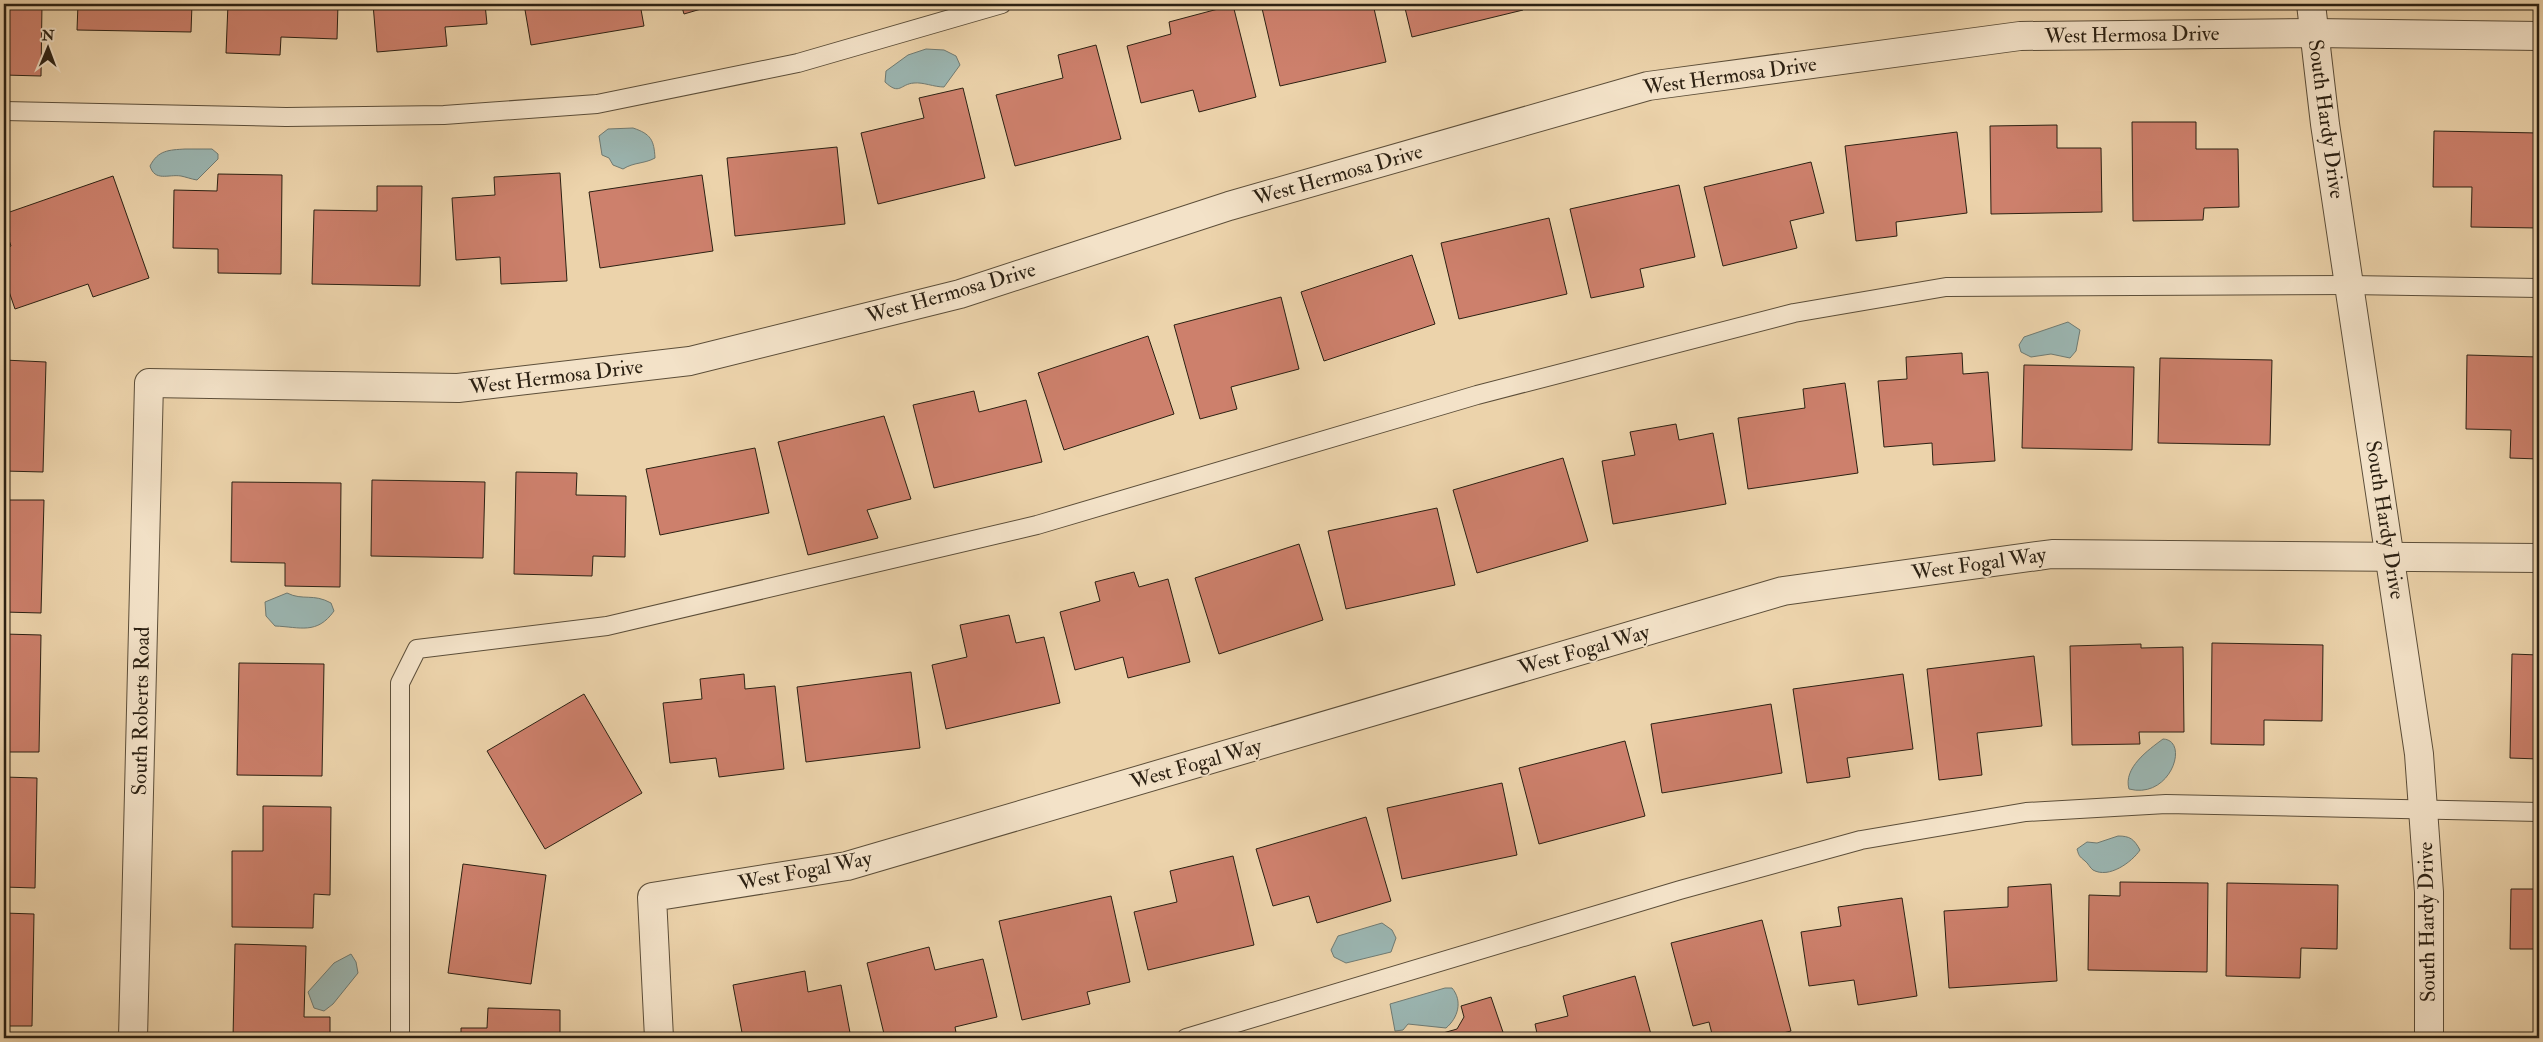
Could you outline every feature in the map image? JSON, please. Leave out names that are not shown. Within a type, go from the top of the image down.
[{"type":"street","name":"South Hardy Drive","points":[[2311,4],[2349,285],[2419,754],[2429,892],[2429,1038]]},
{"type":"street","name":"West Hermosa Drive","points":[[149,383],[458,388],[690,362],[960,294],[1229,206],[1648,86],[2020,36],[2314,33],[2539,36]]},
{"type":"street","name":"South Roberts Road","points":[[133,1038],[149,383]]},
{"type":"street","name":"West Fogal Way","points":[[659,1038],[652,897],[847,866],[1784,591],[2052,554],[2390,555],[2539,558]]},
{"type":"lane","points":[[4,111],[286,117],[444,115],[597,104],[798,63],[1002,4]]},
{"type":"lane","points":[[400,1038],[400,683],[417,649],[607,626],[1037,525],[1477,394],[1794,314],[1946,288],[2349,285],[2539,288]]},
{"type":"lane","points":[[1186,1038],[1670,893],[1861,840],[2026,812],[2166,804],[2539,812]]},
{"type":"water","points":[[926,49],[944,50],[956,56],[960,65],[944,87],[914,83],[897,89],[885,82],[886,71],[908,55]]},
{"type":"water","points":[[633,128],[648,135],[654,147],[655,158],[623,169],[613,165],[609,158],[602,155],[599,136],[608,129]]},
{"type":"water","points":[[185,149],[212,149],[218,154],[218,159],[197,180],[181,176],[159,176],[152,171],[150,166],[160,154]]},
{"type":"water","points":[[2068,322],[2080,330],[2076,351],[2070,358],[2051,354],[2031,357],[2021,352],[2019,345],[2024,337]]},
{"type":"water","points":[[287,593],[298,597],[325,600],[331,603],[334,611],[328,619],[314,627],[275,626],[266,616],[265,602]]},
{"type":"water","points":[[2163,739],[2171,742],[2175,749],[2172,768],[2156,786],[2144,790],[2129,789],[2128,781],[2133,767],[2144,754]]},
{"type":"water","points":[[2118,836],[2131,839],[2140,850],[2120,868],[2113,871],[2099,872],[2093,870],[2080,857],[2077,849],[2087,842],[2097,843]]},
{"type":"water","points":[[1382,923],[1392,930],[1396,938],[1391,952],[1346,963],[1334,957],[1331,950],[1338,936]]},
{"type":"water","points":[[351,954],[356,962],[358,973],[333,1004],[324,1011],[314,1008],[308,992],[334,963]]},
{"type":"water","points":[[1445,988],[1452,988],[1458,1004],[1454,1019],[1446,1028],[1408,1024],[1403,1030],[1395,1031],[1390,1004]]},
{"type":"building","points":[[4,4],[42,4],[41,76],[4,75]]},
{"type":"building","points":[[78,4],[192,4],[191,32],[77,30]]},
{"type":"building","points":[[228,4],[338,4],[337,39],[281,37],[280,55],[226,53]]},
{"type":"building","points":[[373,4],[485,4],[487,24],[445,27],[447,46],[377,52]]},
{"type":"building","points":[[524,4],[640,4],[644,26],[531,45]]},
{"type":"building","points":[[681,4],[718,4],[684,14]]},
{"type":"building","points":[[1261,4],[1373,4],[1386,62],[1280,86]]},
{"type":"building","points":[[1404,4],[1521,4],[1523,10],[1412,37]]},
{"type":"building","points":[[1233,5],[1256,97],[1199,112],[1193,90],[1141,103],[1127,46],[1171,34],[1169,22]]},
{"type":"building","points":[[1096,45],[1121,139],[1015,166],[996,95],[1063,78],[1058,55]]},
{"type":"building","points":[[963,88],[985,178],[878,204],[861,133],[924,118],[919,98]]},
{"type":"building","points":[[2132,122],[2196,122],[2196,149],[2238,149],[2239,207],[2204,208],[2203,220],[2133,221]]},
{"type":"building","points":[[2057,125],[2057,148],[2101,148],[2102,212],[1991,214],[1990,126]]},
{"type":"building","points":[[2434,131],[2539,133],[2539,228],[2471,227],[2472,187],[2433,187]]},
{"type":"building","points":[[1957,132],[1967,213],[1896,222],[1897,236],[1856,241],[1845,146]]},
{"type":"building","points":[[837,147],[845,224],[735,236],[727,158]]},
{"type":"building","points":[[1811,162],[1824,213],[1790,221],[1797,248],[1723,266],[1704,187]]},
{"type":"building","points":[[560,173],[567,281],[501,284],[500,257],[456,260],[452,198],[495,195],[494,177]]},
{"type":"building","points":[[218,174],[282,175],[281,274],[218,273],[218,249],[173,248],[174,190],[217,191]]},
{"type":"building","points":[[702,175],[713,251],[600,268],[589,192]]},
{"type":"building","points":[[113,176],[149,278],[93,297],[88,284],[15,309],[4,277],[4,249],[11,246],[4,225],[4,214]]},
{"type":"building","points":[[1679,185],[1695,257],[1640,269],[1644,287],[1591,298],[1570,209]]},
{"type":"building","points":[[377,186],[422,186],[420,286],[312,284],[314,210],[377,211]]},
{"type":"building","points":[[1549,218],[1567,294],[1459,319],[1441,243]]},
{"type":"building","points":[[1412,255],[1435,324],[1324,361],[1301,292]]},
{"type":"building","points":[[1281,297],[1299,369],[1231,387],[1237,409],[1200,419],[1174,325]]},
{"type":"building","points":[[1148,336],[1174,414],[1064,450],[1038,373]]},
{"type":"building","points":[[1962,353],[1963,374],[1988,372],[1995,461],[1933,465],[1932,443],[1884,447],[1878,381],[1907,379],[1906,357]]},
{"type":"building","points":[[2467,355],[2539,357],[2539,459],[2510,458],[2511,430],[2466,429]]},
{"type":"building","points":[[2160,358],[2272,360],[2270,445],[2158,443]]},
{"type":"building","points":[[4,360],[46,362],[43,472],[4,471]]},
{"type":"building","points":[[2024,365],[2134,367],[2132,450],[2022,448]]},
{"type":"building","points":[[1845,383],[1858,473],[1748,489],[1738,418],[1805,408],[1803,389]]},
{"type":"building","points":[[974,391],[979,412],[1026,400],[1042,462],[934,488],[913,405]]},
{"type":"building","points":[[884,416],[911,499],[867,510],[878,538],[808,555],[778,442]]},
{"type":"building","points":[[1676,424],[1679,440],[1713,433],[1726,504],[1613,524],[1602,461],[1635,455],[1630,432]]},
{"type":"building","points":[[755,448],[769,513],[660,535],[646,469]]},
{"type":"building","points":[[1563,458],[1588,541],[1477,573],[1453,490]]},
{"type":"building","points":[[516,472],[577,473],[576,495],[626,496],[625,557],[593,556],[592,576],[514,574]]},
{"type":"building","points":[[372,480],[485,482],[483,558],[371,556]]},
{"type":"building","points":[[232,482],[341,483],[340,587],[285,586],[285,563],[231,562]]},
{"type":"building","points":[[4,500],[44,500],[41,613],[4,612]]},
{"type":"building","points":[[1437,508],[1455,585],[1346,609],[1328,531]]},
{"type":"building","points":[[1299,544],[1323,620],[1219,654],[1195,578]]},
{"type":"building","points":[[1134,572],[1139,587],[1168,579],[1190,662],[1128,678],[1123,657],[1075,670],[1060,612],[1100,601],[1095,582]]},
{"type":"building","points":[[1009,615],[1016,643],[1044,637],[1060,703],[946,729],[932,665],[967,657],[960,625]]},
{"type":"building","points":[[4,634],[41,635],[39,752],[4,752]]},
{"type":"building","points":[[2212,643],[2323,645],[2322,721],[2264,720],[2264,745],[2211,744]]},
{"type":"building","points":[[2141,644],[2141,648],[2183,647],[2184,732],[2139,732],[2140,744],[2072,745],[2070,646]]},
{"type":"building","points":[[2512,654],[2539,655],[2539,759],[2510,758]]},
{"type":"building","points":[[2034,656],[2042,726],[1977,733],[1982,775],[1939,780],[1927,669]]},
{"type":"building","points":[[239,663],[324,664],[322,776],[237,775]]},
{"type":"building","points":[[911,672],[920,748],[806,762],[797,687]]},
{"type":"building","points":[[744,674],[745,689],[775,686],[784,769],[719,777],[716,758],[670,763],[663,703],[702,699],[700,679]]},
{"type":"building","points":[[1903,674],[1913,749],[1847,758],[1850,777],[1807,783],[1793,689]]},
{"type":"building","points":[[584,694],[642,793],[545,849],[487,751]]},
{"type":"building","points":[[1771,704],[1782,773],[1662,793],[1651,724]]},
{"type":"building","points":[[1625,741],[1645,816],[1539,844],[1519,768]]},
{"type":"building","points":[[4,777],[37,778],[35,888],[4,887]]},
{"type":"building","points":[[1502,783],[1517,855],[1402,879],[1387,808]]},
{"type":"building","points":[[263,806],[331,807],[330,895],[314,894],[313,928],[232,927],[232,851],[263,851]]},
{"type":"building","points":[[1366,817],[1391,901],[1317,923],[1309,896],[1273,906],[1256,849]]},
{"type":"building","points":[[1233,856],[1254,945],[1148,970],[1134,912],[1177,902],[1170,871]]},
{"type":"building","points":[[463,864],[546,875],[531,984],[448,973]]},
{"type":"building","points":[[2120,882],[2208,883],[2207,972],[2088,970],[2089,895],[2120,896]]},
{"type":"building","points":[[2227,883],[2338,885],[2337,949],[2301,948],[2300,978],[2226,976]]},
{"type":"building","points":[[2051,884],[2057,981],[1949,988],[1944,911],[2008,907],[2008,887]]},
{"type":"building","points":[[2511,889],[2539,889],[2539,949],[2510,949]]},
{"type":"building","points":[[1111,896],[1130,982],[1087,992],[1090,1004],[1022,1020],[999,921]]},
{"type":"building","points":[[1902,898],[1917,996],[1858,1005],[1854,980],[1809,986],[1801,932],[1841,926],[1838,907]]},
{"type":"building","points":[[4,913],[34,914],[32,1026],[4,1026]]},
{"type":"building","points":[[1762,920],[1791,1031],[1764,1038],[1713,1038],[1709,1022],[1693,1026],[1671,943]]},
{"type":"building","points":[[235,944],[306,946],[304,1017],[330,1017],[330,1038],[233,1038]]},
{"type":"building","points":[[929,947],[935,970],[983,959],[997,1017],[955,1027],[957,1038],[885,1038],[867,963]]},
{"type":"building","points":[[805,971],[808,992],[841,985],[851,1038],[743,1038],[733,985]]},
{"type":"building","points":[[1635,976],[1652,1038],[1538,1038],[1535,1024],[1568,1016],[1563,996]]},
{"type":"building","points":[[1491,997],[1505,1038],[1437,1038],[1436,1035],[1457,1029],[1464,1017],[1461,1006]]},
{"type":"building","points":[[488,1008],[560,1010],[560,1038],[461,1038],[461,1028],[487,1028]]}]
